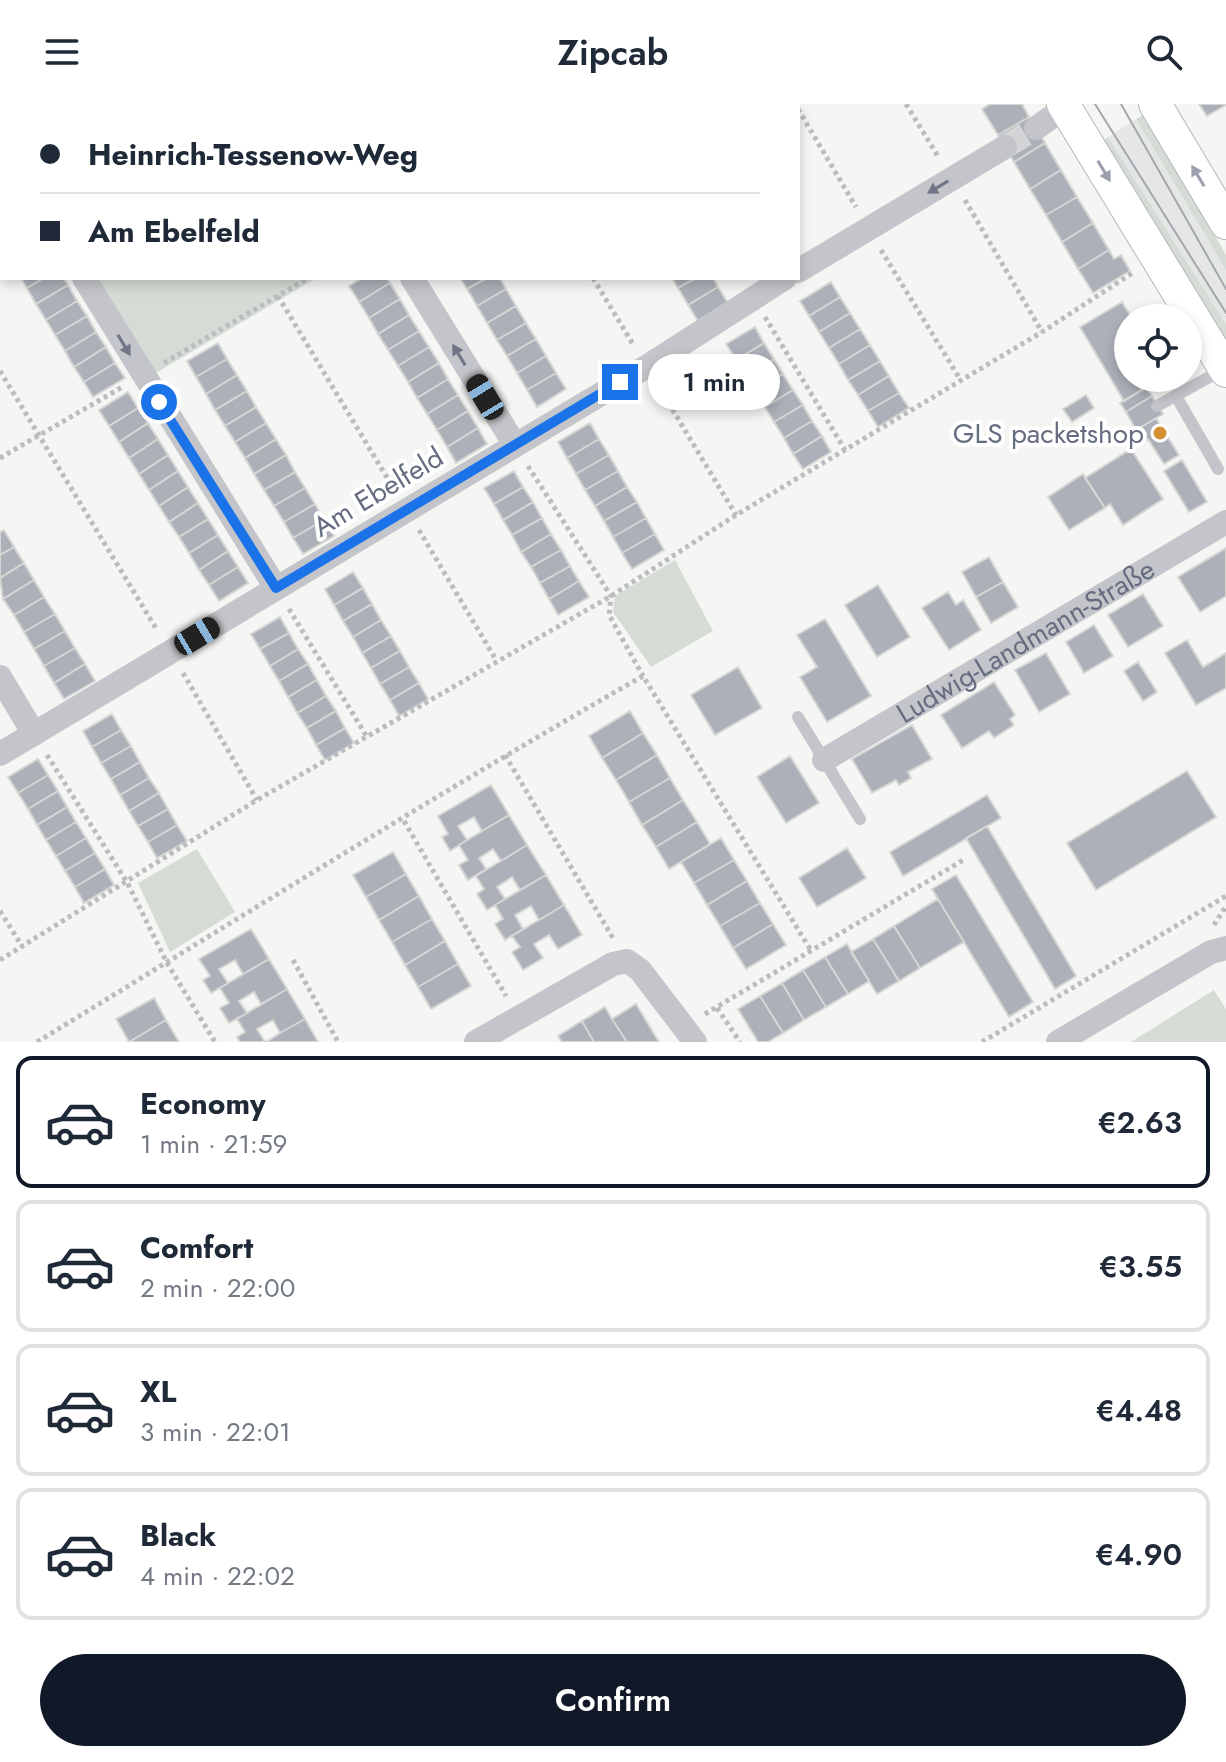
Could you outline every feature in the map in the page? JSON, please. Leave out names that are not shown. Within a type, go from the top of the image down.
[{"type":"main road","points":[[1155,104],[1226,223]]},
{"type":"main road","points":[[1066,105],[1226,370]]},
{"type":"street","points":[[1036,128],[1066,105]]},
{"type":"street","points":[[800,270],[1005,147]]},
{"type":"street","points":[[85,280],[276,588]]},
{"type":"street","points":[[413,280],[515,445]]},
{"type":"street","name":"Am Ebelfeld","points":[[0,754],[646,367],[748,287],[777,280]]},
{"type":"street","name":"Ludwig-Landmann-Straße","points":[[824,760],[1226,522]]},
{"type":"street","points":[[0,677],[34,734]]},
{"type":"street","points":[[1058,1042],[1211,952],[1226,948]]},
{"type":"street","points":[[476,1042],[613,964],[627,961],[640,970],[689,1034]]},
{"type":"lane","points":[[1157,406],[1226,370]]},
{"type":"lane","points":[[1176,396],[1218,469]]},
{"type":"lane","points":[[798,717],[860,819]]},
{"type":"path","points":[[906,104],[943,164]]},
{"type":"path","points":[[960,192],[1042,332]]},
{"type":"path","points":[[0,960],[128,884],[257,800],[611,596],[736,515],[1042,332],[1135,272]]},
{"type":"path","points":[[594,280],[736,515]]},
{"type":"path","points":[[748,287],[845,450]]},
{"type":"path","points":[[278,296],[496,660]]},
{"type":"path","points":[[0,371],[257,800]]},
{"type":"path","points":[[515,445],[611,596],[609,615],[643,676],[810,949]]},
{"type":"path","points":[[276,588],[367,737]]},
{"type":"path","points":[[37,1042],[404,821],[505,755],[643,676]]},
{"type":"path","points":[[34,734],[128,884],[167,963],[215,1042]]},
{"type":"path","points":[[505,755],[627,961]]},
{"type":"path","points":[[404,821],[517,1016]]},
{"type":"path","points":[[689,1034],[717,1008],[810,949],[965,859]]},
{"type":"path","points":[[982,1042],[1226,896]]},
{"type":"path","points":[[0,911],[22,946]]},
{"type":"path","points":[[293,960],[338,1042]]},
{"type":"path","points":[[717,1008],[740,1042]]},
{"type":"shaded area","points":[[1146,113],[1226,255],[1226,270],[1136,119]]},
{"type":"shaded area","points":[[1136,119],[1226,270],[1226,324],[1108,137]]},
{"type":"shaded area","points":[[1108,137],[1226,324],[1226,346],[1202,304],[1100,142]]},
{"type":"shaded area","points":[[96,280],[314,280],[154,374]]},
{"type":"shaded area","points":[[675,560],[713,631],[651,667],[613,612],[615,596]]},
{"type":"shaded area","points":[[197,849],[235,912],[170,952],[138,883]]},
{"type":"shaded area","points":[[1214,990],[1226,1009],[1226,1042],[1131,1042]]},
{"type":"building","points":[[990,104],[1022,104],[1029,117],[998,135],[982,109]]},
{"type":"building","points":[[1199,104],[1226,104],[1226,105],[1207,116]]},
{"type":"building","points":[[1029,117],[1045,143],[1014,162],[998,135]]},
{"type":"building","points":[[1045,143],[1061,170],[1030,189],[1014,162]]},
{"type":"building","points":[[1061,170],[1077,197],[1046,215],[1030,189]]},
{"type":"building","points":[[1077,197],[1093,223],[1062,242],[1046,215]]},
{"type":"building","points":[[1093,223],[1109,250],[1078,269],[1062,242]]},
{"type":"building","points":[[1109,250],[1114,259],[1121,255],[1130,271],[1093,293],[1078,269]]},
{"type":"building","points":[[22,280],[41,280],[27,288]]},
{"type":"building","points":[[41,280],[64,280],[68,285],[36,304],[27,288]]},
{"type":"building","points":[[359,280],[388,280],[390,283],[359,302],[349,286]]},
{"type":"building","points":[[461,280],[483,280],[467,289]]},
{"type":"building","points":[[483,280],[501,280],[506,289],[477,306],[467,289]]},
{"type":"building","points":[[673,280],[692,280],[678,288]]},
{"type":"building","points":[[692,280],[714,280],[718,287],[688,305],[678,288]]},
{"type":"building","points":[[831,282],[840,297],[809,316],[800,301]]},
{"type":"building","points":[[390,283],[400,299],[369,318],[359,302]]},
{"type":"building","points":[[68,285],[77,301],[46,320],[36,304]]},
{"type":"building","points":[[718,287],[728,303],[698,321],[688,305]]},
{"type":"building","points":[[506,289],[516,306],[487,323],[477,306]]},
{"type":"building","points":[[840,297],[850,313],[819,332],[809,316]]},
{"type":"building","points":[[400,299],[409,315],[378,334],[369,318]]},
{"type":"building","points":[[77,301],[87,316],[55,335],[46,320]]},
{"type":"building","points":[[516,306],[526,323],[497,340],[487,323]]},
{"type":"building","points":[[1114,307],[1114,384],[1080,327]]},
{"type":"building","points":[[850,313],[860,329],[829,348],[819,332]]},
{"type":"building","points":[[409,315],[419,331],[388,350],[378,334]]},
{"type":"building","points":[[87,316],[96,332],[65,351],[55,335]]},
{"type":"building","points":[[526,323],[536,339],[507,356],[497,340]]},
{"type":"building","points":[[755,327],[764,343],[736,360],[726,344]]},
{"type":"building","points":[[860,329],[870,345],[839,364],[829,348]]},
{"type":"building","points":[[419,331],[429,347],[398,366],[388,350]]},
{"type":"building","points":[[96,332],[106,347],[74,367],[65,351]]},
{"type":"building","points":[[536,339],[546,356],[517,373],[507,356]]},
{"type":"building","points":[[218,343],[227,359],[196,377],[187,361]]},
{"type":"building","points":[[764,343],[774,359],[745,376],[736,360]]},
{"type":"building","points":[[870,345],[880,361],[848,380],[839,364]]},
{"type":"building","points":[[106,347],[115,363],[84,382],[74,367]]},
{"type":"building","points":[[429,347],[439,363],[408,382],[398,366]]},
{"type":"building","points":[[546,356],[556,373],[527,390],[517,373]]},
{"type":"building","points":[[227,359],[237,375],[206,394],[196,377]]},
{"type":"building","points":[[774,359],[783,374],[755,391],[745,376]]},
{"type":"building","points":[[880,361],[889,376],[858,395],[848,380]]},
{"type":"building","points":[[115,363],[125,378],[93,397],[84,382]]},
{"type":"building","points":[[439,363],[448,379],[417,398],[408,382]]},
{"type":"building","points":[[556,373],[566,389],[537,407],[527,390]]},
{"type":"building","points":[[783,374],[793,390],[765,407],[755,391]]},
{"type":"building","points":[[237,375],[247,391],[215,410],[206,394]]},
{"type":"building","points":[[889,376],[899,393],[868,411],[858,395]]},
{"type":"building","points":[[448,379],[458,395],[427,414],[417,398]]},
{"type":"building","points":[[793,390],[803,405],[774,422],[765,407]]},
{"type":"building","points":[[247,391],[256,407],[225,426],[215,410]]},
{"type":"building","points":[[128,392],[138,408],[109,426],[99,410]]},
{"type":"building","points":[[1119,392],[1139,392],[1124,401]]},
{"type":"building","points":[[1138,392],[1149,392],[1152,396],[1126,412],[1120,403]]},
{"type":"building","points":[[899,393],[909,408],[878,427],[868,411]]},
{"type":"building","points":[[458,395],[468,411],[437,430],[427,414]]},
{"type":"building","points":[[1086,395],[1094,408],[1072,422],[1063,409]]},
{"type":"building","points":[[1152,396],[1163,414],[1136,430],[1126,412]]},
{"type":"building","points":[[803,405],[812,421],[784,438],[774,422]]},
{"type":"building","points":[[256,407],[266,423],[235,442],[225,426]]},
{"type":"building","points":[[138,408],[148,423],[119,442],[109,426]]},
{"type":"building","points":[[468,411],[478,428],[447,447],[437,430]]},
{"type":"building","points":[[1156,418],[1179,455],[1164,464],[1148,439],[1143,442],[1136,430]]},
{"type":"building","points":[[812,421],[822,436],[793,454],[784,438]]},
{"type":"building","points":[[148,423],[158,439],[129,458],[119,442]]},
{"type":"building","points":[[266,423],[276,439],[245,458],[235,442]]},
{"type":"building","points":[[590,423],[599,439],[567,458],[558,442]]},
{"type":"building","points":[[478,428],[487,444],[456,463],[447,447]]},
{"type":"building","points":[[822,436],[831,452],[803,469],[793,454]]},
{"type":"building","points":[[158,439],[168,455],[139,474],[129,458]]},
{"type":"building","points":[[276,439],[286,455],[254,474],[245,458]]},
{"type":"building","points":[[599,439],[609,455],[576,474],[567,458]]},
{"type":"building","points":[[1131,449],[1163,499],[1123,525],[1110,504],[1105,508],[1085,478]]},
{"type":"building","points":[[168,455],[178,471],[149,490],[139,474]]},
{"type":"building","points":[[286,455],[295,472],[264,490],[254,474]]},
{"type":"building","points":[[609,455],[618,471],[585,490],[576,474]]},
{"type":"building","points":[[1182,460],[1207,502],[1189,512],[1164,471]]},
{"type":"building","points":[[178,471],[188,487],[159,506],[149,490]]},
{"type":"building","points":[[514,471],[523,487],[494,504],[484,488]]},
{"type":"building","points":[[618,471],[627,487],[595,506],[585,490]]},
{"type":"building","points":[[295,472],[305,488],[274,506],[264,490]]},
{"type":"building","points":[[1083,474],[1105,508],[1069,530],[1048,497]]},
{"type":"building","points":[[188,487],[198,503],[169,522],[159,506]]},
{"type":"building","points":[[523,487],[533,502],[503,520],[494,504]]},
{"type":"building","points":[[627,487],[637,502],[604,521],[595,506]]},
{"type":"building","points":[[305,488],[315,504],[284,522],[274,506]]},
{"type":"building","points":[[533,502],[542,518],[512,535],[503,520]]},
{"type":"building","points":[[637,502],[646,518],[613,537],[604,521]]},
{"type":"building","points":[[198,503],[208,519],[179,537],[169,522]]},
{"type":"building","points":[[315,504],[324,520],[293,538],[284,522]]},
{"type":"building","points":[[542,518],[551,534],[521,552],[512,535]]},
{"type":"building","points":[[646,518],[655,534],[622,553],[613,537]]},
{"type":"building","points":[[208,519],[218,535],[189,553],[179,537]]},
{"type":"building","points":[[324,520],[334,536],[303,554],[293,538]]},
{"type":"building","points":[[4,530],[14,547],[0,555],[0,532]]},
{"type":"building","points":[[551,534],[561,550],[531,567],[521,552]]},
{"type":"building","points":[[655,534],[664,550],[632,569],[622,553]]},
{"type":"building","points":[[218,535],[228,551],[199,570],[189,553]]},
{"type":"building","points":[[14,547],[24,563],[0,578],[0,555]]},
{"type":"building","points":[[1226,548],[1226,596],[1200,612],[1178,577]]},
{"type":"building","points":[[561,550],[570,566],[540,583],[531,567]]},
{"type":"building","points":[[228,551],[238,567],[209,585],[199,570]]},
{"type":"building","points":[[989,557],[1003,582],[976,597],[962,572]]},
{"type":"building","points":[[24,563],[34,580],[3,599],[0,578]]},
{"type":"building","points":[[570,566],[579,581],[549,599],[540,583]]},
{"type":"building","points":[[238,567],[248,583],[219,601],[209,585]]},
{"type":"building","points":[[353,572],[363,588],[334,605],[325,589]]},
{"type":"building","points":[[34,580],[44,597],[14,615],[3,599]]},
{"type":"building","points":[[579,581],[589,597],[558,615],[549,599]]},
{"type":"building","points":[[1003,582],[1018,607],[991,623],[976,597]]},
{"type":"building","points":[[878,585],[910,637],[877,657],[845,605]]},
{"type":"building","points":[[363,588],[372,604],[343,621],[334,605]]},
{"type":"building","points":[[948,592],[956,605],[963,600],[981,630],[949,650],[922,608]]},
{"type":"building","points":[[1143,594],[1163,626],[1128,647],[1108,615]]},
{"type":"building","points":[[44,597],[55,614],[24,632],[14,615]]},
{"type":"building","points":[[372,604],[381,620],[353,637],[343,621]]},
{"type":"building","points":[[55,614],[65,631],[34,649],[24,632]]},
{"type":"building","points":[[280,617],[289,633],[260,649],[251,634]]},
{"type":"building","points":[[825,619],[871,696],[827,722],[800,677],[817,667],[797,635]]},
{"type":"building","points":[[381,620],[391,636],[362,653],[353,637]]},
{"type":"building","points":[[1094,625],[1113,656],[1084,673],[1066,642]]},
{"type":"building","points":[[65,631],[75,648],[44,666],[34,649]]},
{"type":"building","points":[[289,633],[298,649],[270,666],[260,649]]},
{"type":"building","points":[[391,636],[400,651],[371,668],[362,653]]},
{"type":"building","points":[[1187,640],[1203,667],[1226,653],[1226,688],[1196,705],[1165,653]]},
{"type":"building","points":[[75,648],[85,664],[54,683],[44,666]]},
{"type":"building","points":[[298,649],[308,664],[279,681],[270,666]]},
{"type":"building","points":[[400,651],[409,667],[380,684],[371,668]]},
{"type":"building","points":[[1046,653],[1070,694],[1039,712],[1015,670]]},
{"type":"building","points":[[1138,662],[1157,692],[1143,701],[1124,671]]},
{"type":"building","points":[[85,664],[95,681],[64,699],[54,683]]},
{"type":"building","points":[[308,664],[317,680],[288,697],[279,681]]},
{"type":"building","points":[[409,667],[419,683],[390,700],[380,684]]},
{"type":"building","points":[[738,667],[762,708],[715,735],[691,695]]},
{"type":"building","points":[[317,680],[326,696],[297,713],[288,697]]},
{"type":"building","points":[[994,682],[1015,715],[1010,719],[1014,725],[994,738],[989,731],[962,748],[941,715]]},
{"type":"building","points":[[419,683],[428,699],[399,716],[390,700]]},
{"type":"building","points":[[326,696],[336,711],[307,728],[297,713]]},
{"type":"building","points":[[336,711],[345,728],[316,745],[307,728]]},
{"type":"building","points":[[630,711],[643,733],[602,758],[589,736]]},
{"type":"building","points":[[112,714],[121,730],[92,747],[83,731]]},
{"type":"building","points":[[912,725],[932,759],[908,772],[911,778],[899,785],[896,780],[872,793],[852,759]]},
{"type":"building","points":[[345,728],[354,743],[325,760],[316,745]]},
{"type":"building","points":[[121,730],[131,746],[101,763],[92,747]]},
{"type":"building","points":[[643,733],[657,755],[616,780],[602,758]]},
{"type":"building","points":[[131,746],[140,762],[111,779],[101,763]]},
{"type":"building","points":[[657,755],[670,778],[629,802],[616,780]]},
{"type":"building","points":[[790,756],[819,803],[786,823],[757,777]]},
{"type":"building","points":[[38,759],[48,775],[18,793],[8,777]]},
{"type":"building","points":[[140,762],[149,778],[120,795],[111,779]]},
{"type":"building","points":[[1187,771],[1216,817],[1096,890],[1067,843]]},
{"type":"building","points":[[48,775],[58,791],[28,809],[18,793]]},
{"type":"building","points":[[149,778],[159,793],[129,811],[120,795]]},
{"type":"building","points":[[670,778],[683,800],[642,825],[629,802]]},
{"type":"building","points":[[491,785],[509,815],[482,831],[474,817],[458,826],[467,840],[450,851],[442,837],[448,834],[438,816]]},
{"type":"building","points":[[58,791],[67,807],[37,825],[28,809]]},
{"type":"building","points":[[159,793],[168,809],[138,826],[129,811]]},
{"type":"building","points":[[987,795],[1001,818],[903,876],[890,852]]},
{"type":"building","points":[[683,800],[697,822],[656,847],[642,825]]},
{"type":"building","points":[[67,807],[76,822],[46,840],[37,825]]},
{"type":"building","points":[[168,809],[177,825],[148,842],[138,826]]},
{"type":"building","points":[[509,815],[527,845],[501,861],[493,849],[479,858],[486,869],[468,880],[459,865],[468,860],[459,845]]},
{"type":"building","points":[[76,822],[86,838],[56,856],[46,840]]},
{"type":"building","points":[[697,822],[710,844],[669,869],[656,847]]},
{"type":"building","points":[[177,825],[187,841],[157,858],[148,842]]},
{"type":"building","points":[[987,826],[1076,976],[1055,989],[966,838]]},
{"type":"building","points":[[86,838],[95,853],[65,871],[56,856]]},
{"type":"building","points":[[721,838],[734,860],[694,883],[681,862]]},
{"type":"building","points":[[527,845],[546,875],[520,890],[512,877],[497,887],[505,899],[487,910],[477,894],[484,889],[476,876]]},
{"type":"building","points":[[847,848],[866,878],[817,907],[799,878]]},
{"type":"building","points":[[393,852],[406,874],[366,897],[353,875]]},
{"type":"building","points":[[95,853],[105,869],[75,887],[65,871]]},
{"type":"building","points":[[734,860],[747,881],[707,905],[694,883]]},
{"type":"building","points":[[105,869],[114,885],[84,903],[75,887]]},
{"type":"building","points":[[406,874],[419,896],[379,920],[366,897]]},
{"type":"building","points":[[546,875],[564,905],[539,920],[531,906],[515,915],[523,929],[505,940],[495,924],[503,919],[495,905]]},
{"type":"building","points":[[956,875],[1033,1002],[1009,1017],[932,889]]},
{"type":"building","points":[[747,881],[760,903],[720,926],[707,905]]},
{"type":"building","points":[[419,896],[432,919],[392,942],[379,920]]},
{"type":"building","points":[[938,899],[964,942],[920,968],[894,926]]},
{"type":"building","points":[[760,903],[773,924],[733,948],[720,926]]},
{"type":"building","points":[[564,905],[582,935],[558,949],[549,935],[534,944],[543,958],[523,970],[512,952],[520,947],[512,936]]},
{"type":"building","points":[[432,919],[445,941],[405,965],[392,942]]},
{"type":"building","points":[[773,924],[786,945],[746,969],[733,948]]},
{"type":"building","points":[[894,926],[920,968],[899,981],[873,939]]},
{"type":"building","points":[[251,929],[269,959],[243,974],[235,960],[219,969],[228,983],[211,993],[203,980],[210,976],[199,959]]},
{"type":"building","points":[[873,939],[899,981],[877,994],[851,952]]},
{"type":"building","points":[[445,941],[458,964],[418,987],[405,965]]},
{"type":"building","points":[[847,944],[869,981],[848,994],[825,957]]},
{"type":"building","points":[[825,957],[848,994],[826,1007],[803,970]]},
{"type":"building","points":[[269,959],[287,989],[261,1004],[254,992],[239,1001],[247,1013],[229,1023],[220,1008],[229,1003],[220,988]]},
{"type":"building","points":[[458,964],[471,986],[431,1009],[418,987]]},
{"type":"building","points":[[803,970],[826,1007],[804,1020],[782,983]]},
{"type":"building","points":[[782,983],[804,1020],[783,1033],[760,996]]},
{"type":"building","points":[[287,989],[305,1019],[280,1033],[273,1020],[257,1029],[265,1042],[240,1042],[237,1037],[245,1032],[237,1019]]},
{"type":"building","points":[[760,996],[783,1033],[768,1042],[758,1042],[738,1009]]},
{"type":"building","points":[[154,998],[166,1020],[129,1042],[116,1019]]},
{"type":"building","points":[[636,1004],[659,1042],[627,1042],[612,1019]]},
{"type":"building","points":[[605,1007],[627,1042],[594,1042],[582,1021]]},
{"type":"building","points":[[305,1019],[318,1042],[266,1042],[280,1033]]},
{"type":"building","points":[[166,1020],[179,1042],[129,1042]]},
{"type":"building","points":[[582,1021],[594,1042],[562,1042],[558,1036]]},
{"type":"tunnel","points":[[1005,147],[1036,128]]},
{"type":"tram line","points":[[1095,104],[1226,313]]},
{"type":"tram line","points":[[1121,104],[1226,289]]},
{"type":"place","name":"GLS packetshop","points":[[1160,433]]},
{"type":"route","points":[[159,402],[276,588],[620,382]]}]
